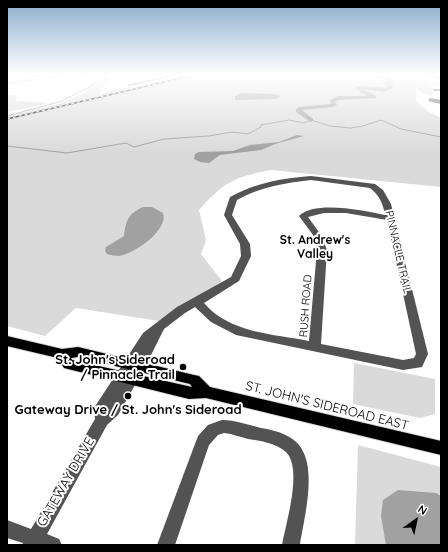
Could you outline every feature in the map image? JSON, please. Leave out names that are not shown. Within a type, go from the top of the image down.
[{"type":"main road","name":"ST. JOHN'S SIDEROAD EAST","points":[[7,341],[62,354],[78,352],[194,380],[206,392]]},
{"type":"main road","name":"ST. JOHN'S SIDEROAD EAST","points":[[62,354],[68,364],[189,393],[206,392],[441,448]]},
{"type":"street","name":"PINNACLE TRAIL","points":[[133,365],[159,327],[181,310],[235,279],[246,256],[245,244],[228,215],[233,199],[247,190],[294,179],[310,178],[372,186],[380,192],[387,204],[422,354],[418,363],[403,365],[236,331],[218,322],[204,312],[197,302]]},
{"type":"street","name":"RUSH ROAD","points":[[315,347],[322,250],[317,235],[303,216],[314,211],[332,210],[390,218]]},
{"type":"street","name":"GATEWAY DRIVE","points":[[33,542],[102,420],[113,411],[126,377],[133,365]]},
{"type":"street","points":[[166,545],[203,441],[214,429],[224,426],[273,438],[286,443],[293,449],[299,459],[301,479],[291,545]]},
{"type":"street","points":[[7,529],[33,542],[53,545]]},
{"type":"shaded area","points":[[7,101],[50,103],[7,112]]},
{"type":"shaded area","points":[[67,101],[416,101],[429,112],[441,118],[441,187],[271,170],[239,178],[223,187],[199,210],[206,240],[201,254],[222,281],[165,322],[76,308],[45,336],[7,326],[7,116]]},
{"type":"shaded area","points":[[297,135],[304,136],[275,144],[261,150],[220,155],[209,163],[200,162],[194,159],[195,154],[199,152],[233,151],[250,145],[279,142]]},
{"type":"shaded area","points":[[143,207],[152,207],[163,213],[161,227],[156,234],[133,251],[119,256],[107,254],[105,251],[106,247],[124,236],[129,218],[134,212]]},
{"type":"shaded area","points":[[354,363],[435,379],[435,414],[420,418],[353,404]]},
{"type":"shaded area","points":[[358,445],[441,467],[441,545],[355,545]]},
{"type":"shaded area","points":[[398,490],[436,493],[441,496],[441,545],[386,545],[381,516],[383,500]]},
{"type":"waterway","points":[[7,116],[62,101]]},
{"type":"waterway","points":[[311,120],[299,112],[299,109],[331,106],[334,105],[332,101]]},
{"type":"waterway","points":[[7,146],[67,153],[126,143],[134,147],[164,139],[209,136],[232,132],[248,134],[261,127],[261,125],[289,120],[304,123],[311,120],[330,126],[350,128],[363,126],[381,120],[401,129],[441,137]]},
{"type":"railway","points":[[7,119],[85,101]]},
{"type":"place","name":"St. John's Sideroad / Pinnacle Trail","points":[[183,367]]},
{"type":"place","name":"Gateway Drive / St. John's Sideroad","points":[[128,396]]},
{"type":"district","name":"St. Andrew's Valley","points":[[315,247]]}]
